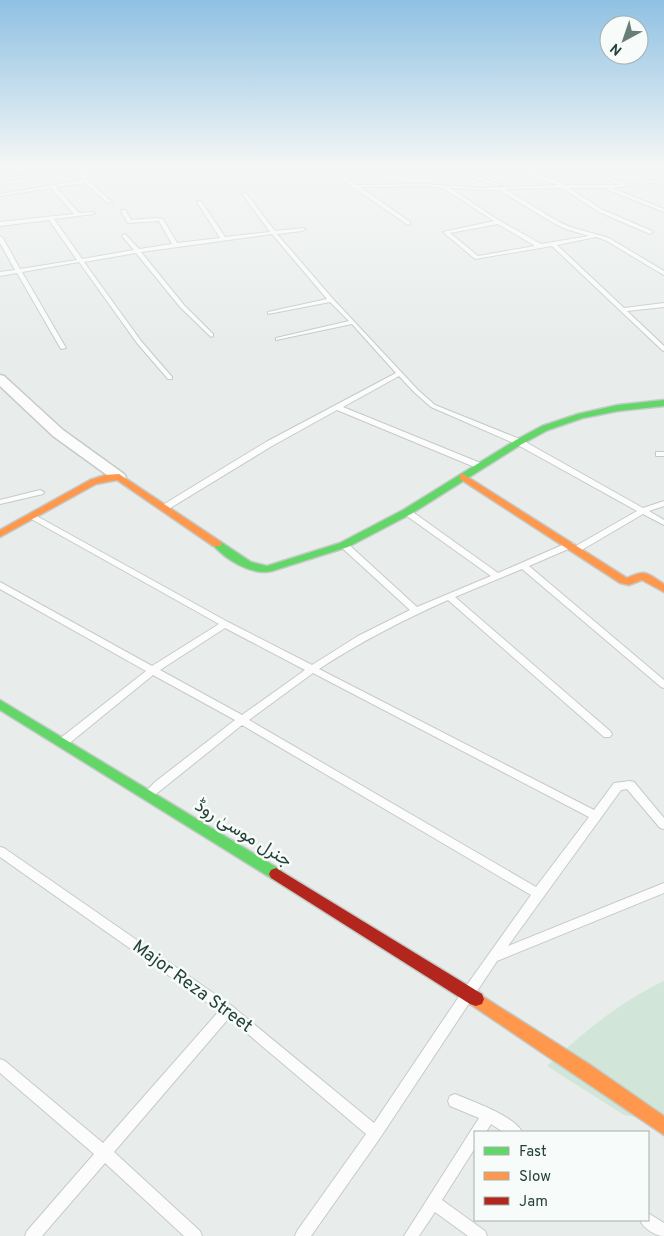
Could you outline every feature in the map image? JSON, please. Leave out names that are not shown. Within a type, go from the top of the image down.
[{"type":"street","points":[[0,379],[58,433],[164,508],[251,567],[260,570],[344,545],[407,512],[519,442],[545,428],[581,416],[618,408],[664,403]]},
{"type":"street","points":[[0,534],[93,482],[105,478],[119,477]]},
{"type":"street","points":[[463,477],[624,581],[629,582],[642,575],[664,589]]},
{"type":"street","name":"جنرل موسیٰ روڈ","points":[[0,704],[468,993],[587,1071],[664,1126]]},
{"type":"lane","points":[[56,226],[138,342],[170,378]]},
{"type":"lane","points":[[164,226],[175,244]]},
{"type":"lane","points":[[214,226],[223,238]]},
{"type":"lane","points":[[268,226],[331,300],[433,406],[519,442],[664,523]]},
{"type":"lane","points":[[479,226],[446,232],[477,258],[596,236]]},
{"type":"lane","points":[[505,226],[540,246]]},
{"type":"lane","points":[[565,226],[607,239],[664,273]]},
{"type":"lane","points":[[635,226],[650,232]]},
{"type":"lane","points":[[0,274],[175,244],[302,229]]},
{"type":"lane","points":[[125,236],[182,306],[211,335]]},
{"type":"lane","points":[[0,238],[64,348]]},
{"type":"lane","points":[[553,244],[664,350]]},
{"type":"lane","points":[[270,313],[331,300]]},
{"type":"lane","points":[[623,310],[664,305]]},
{"type":"lane","points":[[278,339],[353,322]]},
{"type":"lane","points":[[653,339],[664,338]]},
{"type":"lane","points":[[164,508],[337,406],[400,373]]},
{"type":"lane","points":[[337,406],[480,466]]},
{"type":"lane","points":[[0,502],[40,492]]},
{"type":"lane","points":[[147,796],[189,759],[313,668],[377,630],[416,610],[574,547],[643,511],[664,503]]},
{"type":"lane","points":[[407,512],[498,577]]},
{"type":"lane","points":[[30,516],[225,624],[596,816]]},
{"type":"lane","points":[[344,545],[416,610]]},
{"type":"lane","points":[[524,566],[664,685]]},
{"type":"lane","points":[[0,585],[242,720],[538,894]]},
{"type":"lane","points":[[449,597],[607,734]]},
{"type":"lane","points":[[62,743],[154,670],[225,624]]},
{"type":"lane","points":[[302,1236],[375,1133],[468,993],[618,786],[630,785],[664,825]]},
{"type":"lane","name":"Major Reza Street","points":[[0,851],[228,1010],[375,1133]]},
{"type":"lane","points":[[494,957],[664,888]]},
{"type":"lane","points":[[32,1236],[228,1010]]},
{"type":"lane","points":[[0,1065],[104,1153],[195,1236]]},
{"type":"lane","points":[[455,1101],[489,1115],[513,1131]]},
{"type":"lane","points":[[479,1131],[489,1115]]},
{"type":"lane","points":[[411,1236],[474,1138]]},
{"type":"lane","points":[[433,1202],[480,1236]]},
{"type":"lane","points":[[649,1221],[664,1231]]},
{"type":"green space","points":[[664,981],[664,1122],[624,1115],[547,1066],[617,1008]]},
{"type":"traffic: fast","points":[[217,544],[247,565],[268,569],[344,545],[407,512],[519,442],[545,428],[581,416],[618,408],[664,403]]},
{"type":"traffic: fast","points":[[0,704],[276,874]]},
{"type":"traffic: slow","points":[[0,534],[93,482],[105,478],[119,477],[217,544]]},
{"type":"traffic: slow","points":[[463,477],[624,581],[629,582],[642,575],[664,589]]},
{"type":"traffic: slow","points":[[476,999],[664,1126]]},
{"type":"traffic: jam","points":[[276,874],[476,999]]}]
